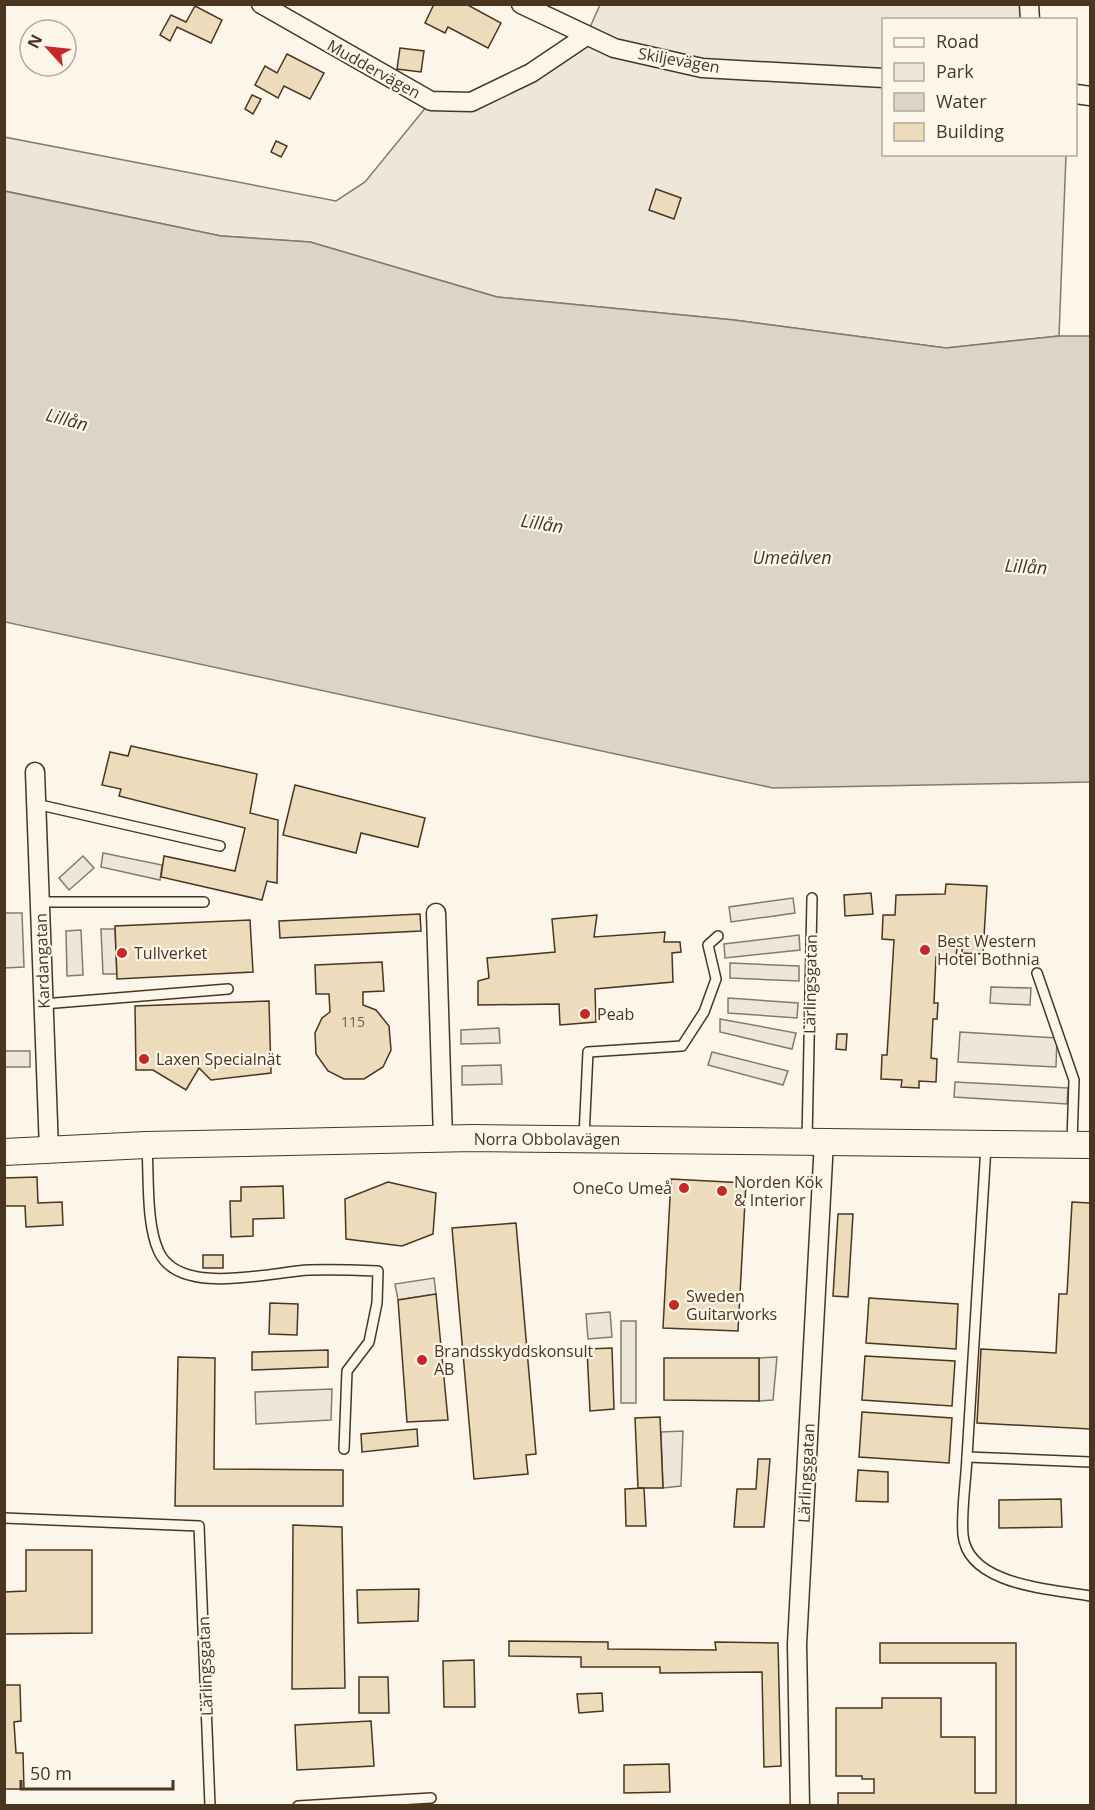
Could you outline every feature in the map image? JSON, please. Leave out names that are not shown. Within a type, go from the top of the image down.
[{"type":"street","name":"Muddervägen","points":[[261,4],[431,101],[471,102],[531,73],[586,36]]},
{"type":"street","name":"Skiljevägen","points":[[521,4],[614,48],[702,68],[882,78]]},
{"type":"street","name":"Kardangatan","points":[[35,772],[49,1150]]},
{"type":"street","points":[[436,913],[443,1139]]},
{"type":"street","name":"Norra Obbolavägen","points":[[4,1152],[147,1145],[443,1139],[1081,1145]]},
{"type":"street","name":"Lärlingsgatan","points":[[800,1806],[797,1644],[815,1141]]},
{"type":"lane","points":[[36,804],[220,846]]},
{"type":"lane","name":"Lärlingsgatan","points":[[812,898],[815,1141]]},
{"type":"lane","points":[[40,902],[204,902]]},
{"type":"lane","points":[[584,1139],[588,1052],[682,1046],[704,1012],[716,979],[708,945],[718,936]]},
{"type":"lane","points":[[1037,973],[1074,1080],[1081,1145]]},
{"type":"lane","points":[[43,1004],[228,989]]},
{"type":"lane","points":[[987,1143],[963,1537],[975,1560],[1006,1581],[1090,1596]]},
{"type":"lane","points":[[147,1145],[151,1219],[159,1253],[178,1272],[214,1280],[309,1270],[378,1271],[376,1303],[369,1342],[347,1371],[344,1449]]},
{"type":"lane","points":[[967,1457],[1090,1462]]},
{"type":"lane","name":"Lärlingsgatan","points":[[4,1518],[199,1526],[210,1806]]},
{"type":"lane","points":[[298,1806],[431,1798]]},
{"type":"green space","points":[[600,5],[1029,5],[1030,18],[882,18],[882,156],[1066,156],[1059,336],[946,348],[734,320],[497,297],[310,242],[221,236],[5,191],[4,137],[336,201],[365,182],[431,101],[471,102],[586,36]]},
{"type":"shaded area","points":[[103,853],[162,865],[160,880],[101,867]]},
{"type":"shaded area","points":[[83,856],[94,868],[69,890],[59,878]]},
{"type":"shaded area","points":[[793,898],[795,913],[731,922],[729,907]]},
{"type":"shaded area","points":[[5,913],[22,913],[24,967],[5,968]]},
{"type":"shaded area","points":[[101,929],[115,929],[117,974],[103,974]]},
{"type":"shaded area","points":[[81,930],[83,975],[67,976],[66,931]]},
{"type":"shaded area","points":[[799,935],[800,950],[725,958],[724,944]]},
{"type":"shaded area","points":[[730,963],[799,966],[799,981],[730,978]]},
{"type":"shaded area","points":[[991,987],[1031,988],[1030,1005],[990,1003]]},
{"type":"shaded area","points":[[728,998],[798,1003],[797,1018],[728,1013]]},
{"type":"shaded area","points":[[720,1019],[796,1033],[792,1049],[720,1032]]},
{"type":"shaded area","points":[[499,1028],[500,1043],[461,1044],[461,1030]]},
{"type":"shaded area","points":[[960,1032],[1057,1038],[1056,1067],[958,1062]]},
{"type":"shaded area","points":[[4,1051],[30,1051],[30,1067],[5,1067]]},
{"type":"shaded area","points":[[712,1052],[788,1071],[783,1085],[708,1065]]},
{"type":"shaded area","points":[[501,1065],[502,1084],[462,1085],[462,1066]]},
{"type":"shaded area","points":[[955,1082],[1068,1088],[1067,1104],[954,1097]]},
{"type":"shaded area","points":[[434,1278],[436,1294],[398,1300],[395,1284]]},
{"type":"shaded area","points":[[610,1312],[612,1337],[588,1339],[586,1314]]},
{"type":"shaded area","points":[[621,1321],[636,1321],[636,1403],[621,1403]]},
{"type":"shaded area","points":[[777,1357],[773,1400],[759,1401],[759,1358]]},
{"type":"shaded area","points":[[332,1389],[331,1420],[256,1424],[255,1392]]},
{"type":"shaded area","points":[[683,1431],[681,1486],[663,1488],[661,1432]]},
{"type":"water","name":"Umeälven","points":[[4,191],[221,236],[310,242],[497,297],[734,320],[946,348],[1059,336],[1090,336],[1090,782],[773,788],[5,622]]},
{"type":"building","points":[[434,4],[466,4],[501,23],[488,48],[448,27],[445,33],[425,23]]},
{"type":"building","points":[[195,6],[222,20],[211,43],[177,27],[170,41],[160,35],[171,15],[186,22]]},
{"type":"building","points":[[400,48],[424,51],[421,72],[397,69]]},
{"type":"building","points":[[287,54],[324,73],[310,99],[284,86],[278,98],[255,85],[265,66],[277,73]]},
{"type":"building","points":[[252,95],[261,99],[253,114],[245,109]]},
{"type":"building","points":[[276,141],[287,146],[281,157],[271,152]]},
{"type":"building","points":[[656,189],[681,198],[674,219],[649,210]]},
{"type":"building","points":[[131,746],[257,774],[250,813],[278,820],[277,883],[267,881],[262,900],[161,877],[164,856],[235,871],[245,828],[119,796],[121,789],[102,785],[110,752],[128,756]]},
{"type":"building","points":[[295,785],[425,818],[418,847],[361,833],[356,853],[283,835]]},
{"type":"building","points":[[946,884],[987,886],[983,954],[962,953],[962,948],[957,948],[956,958],[936,957],[934,1003],[938,1003],[937,1019],[933,1019],[931,1058],[937,1059],[936,1082],[919,1081],[919,1088],[901,1087],[902,1080],[881,1079],[882,1055],[887,1055],[894,940],[882,939],[883,915],[895,915],[896,895],[945,894]]},
{"type":"building","points":[[871,893],[873,914],[845,916],[844,895]]},
{"type":"building","points":[[420,914],[421,931],[280,938],[279,921]]},
{"type":"building","points":[[597,915],[594,937],[665,932],[664,942],[680,942],[681,952],[672,953],[673,982],[595,989],[596,1022],[560,1025],[559,1004],[478,1005],[478,981],[489,978],[487,958],[555,952],[552,919]]},
{"type":"building","points":[[250,920],[253,972],[117,979],[115,926]]},
{"type":"building","points":[[382,962],[384,991],[363,992],[363,1005],[376,1010],[389,1026],[391,1050],[383,1067],[364,1079],[344,1079],[328,1071],[316,1054],[315,1033],[322,1018],[330,1012],[329,994],[316,994],[315,965]]},
{"type":"building","points":[[269,1001],[271,1073],[211,1080],[199,1068],[186,1090],[153,1070],[136,1070],[135,1006]]},
{"type":"building","points":[[837,1034],[847,1034],[846,1050],[836,1049]]},
{"type":"building","points":[[37,1177],[38,1203],[62,1202],[63,1225],[26,1227],[25,1206],[4,1206],[4,1178]]},
{"type":"building","points":[[671,1179],[746,1183],[738,1331],[663,1328]]},
{"type":"building","points":[[388,1182],[436,1193],[433,1234],[402,1246],[346,1239],[345,1199]]},
{"type":"building","points":[[283,1186],[284,1218],[253,1219],[253,1236],[231,1237],[230,1201],[241,1201],[241,1187]]},
{"type":"building","points":[[1072,1202],[1090,1203],[1090,1429],[977,1423],[981,1349],[1056,1353],[1059,1294],[1067,1294]]},
{"type":"building","points":[[838,1214],[853,1214],[848,1297],[833,1296]]},
{"type":"building","points":[[516,1223],[536,1454],[526,1455],[528,1474],[474,1479],[452,1228]]},
{"type":"building","points":[[203,1255],[223,1255],[223,1268],[203,1268]]},
{"type":"building","name":"Brandsskyddskonsult AB","points":[[436,1294],[448,1420],[407,1422],[398,1300]]},
{"type":"building","points":[[869,1298],[958,1304],[956,1349],[866,1343]]},
{"type":"building","points":[[270,1303],[298,1304],[297,1335],[269,1334]]},
{"type":"building","points":[[612,1348],[614,1409],[590,1411],[587,1349]]},
{"type":"building","points":[[328,1350],[328,1367],[252,1370],[252,1352]]},
{"type":"building","points":[[865,1356],[955,1361],[952,1406],[862,1400]]},
{"type":"building","points":[[178,1357],[215,1358],[214,1469],[343,1470],[343,1506],[175,1506]]},
{"type":"building","points":[[664,1358],[759,1358],[759,1401],[664,1400]]},
{"type":"building","points":[[862,1412],[952,1418],[949,1463],[859,1457]]},
{"type":"building","points":[[660,1417],[663,1488],[638,1488],[635,1418]]},
{"type":"building","points":[[417,1429],[418,1446],[362,1452],[361,1434]]},
{"type":"building","points":[[758,1459],[770,1459],[764,1527],[734,1527],[737,1489],[756,1489]]},
{"type":"building","points":[[858,1470],[888,1472],[888,1502],[856,1501]]},
{"type":"building","points":[[644,1488],[646,1526],[626,1526],[625,1489]]},
{"type":"building","points":[[1061,1499],[1062,1527],[999,1528],[999,1500]]},
{"type":"building","points":[[293,1525],[342,1527],[345,1688],[292,1689]]},
{"type":"building","points":[[26,1550],[92,1550],[92,1633],[4,1634],[4,1592],[26,1591]]},
{"type":"building","points":[[419,1589],[418,1621],[358,1623],[357,1590]]},
{"type":"building","points":[[509,1641],[608,1642],[608,1649],[716,1650],[715,1642],[778,1643],[781,1766],[764,1767],[762,1672],[660,1673],[660,1667],[581,1667],[581,1657],[509,1656]]},
{"type":"building","points":[[880,1643],[1016,1643],[1016,1806],[838,1806],[838,1793],[874,1793],[874,1779],[862,1779],[862,1776],[836,1776],[836,1708],[882,1708],[882,1698],[941,1698],[941,1737],[975,1737],[975,1793],[996,1793],[996,1663],[880,1663]]},
{"type":"building","points":[[474,1660],[475,1707],[444,1707],[443,1661]]},
{"type":"building","points":[[359,1677],[388,1677],[389,1713],[359,1713]]},
{"type":"building","points":[[4,1685],[20,1685],[21,1721],[14,1722],[16,1753],[23,1753],[24,1789],[4,1789]]},
{"type":"building","points":[[602,1693],[603,1711],[579,1713],[577,1694]]},
{"type":"building","points":[[371,1721],[374,1766],[297,1770],[295,1725]]},
{"type":"building","points":[[669,1764],[670,1792],[624,1793],[624,1765]]},
{"type":"place","name":"Best Western Hotel Bothnia","points":[[925,950]]},
{"type":"place","name":"Tullverket","points":[[122,953]]},
{"type":"place","name":"Peab","points":[[585,1014]]},
{"type":"place","name":"Laxen Specialnät","points":[[144,1059]]},
{"type":"place","name":"OneCo Umeå","points":[[684,1188]]},
{"type":"place","name":"Norden Kök & Interior","points":[[722,1191]]},
{"type":"place","name":"Sweden Guitarworks","points":[[674,1305]]},
{"type":"place","name":"Brandsskyddskonsult AB","points":[[422,1360]]},
{"type":"water label","name":"Lillån","points":[[67,420]]},
{"type":"water label","name":"Lillån","points":[[542,524]]},
{"type":"water label","name":"Lillån","points":[[1026,567]]}]
